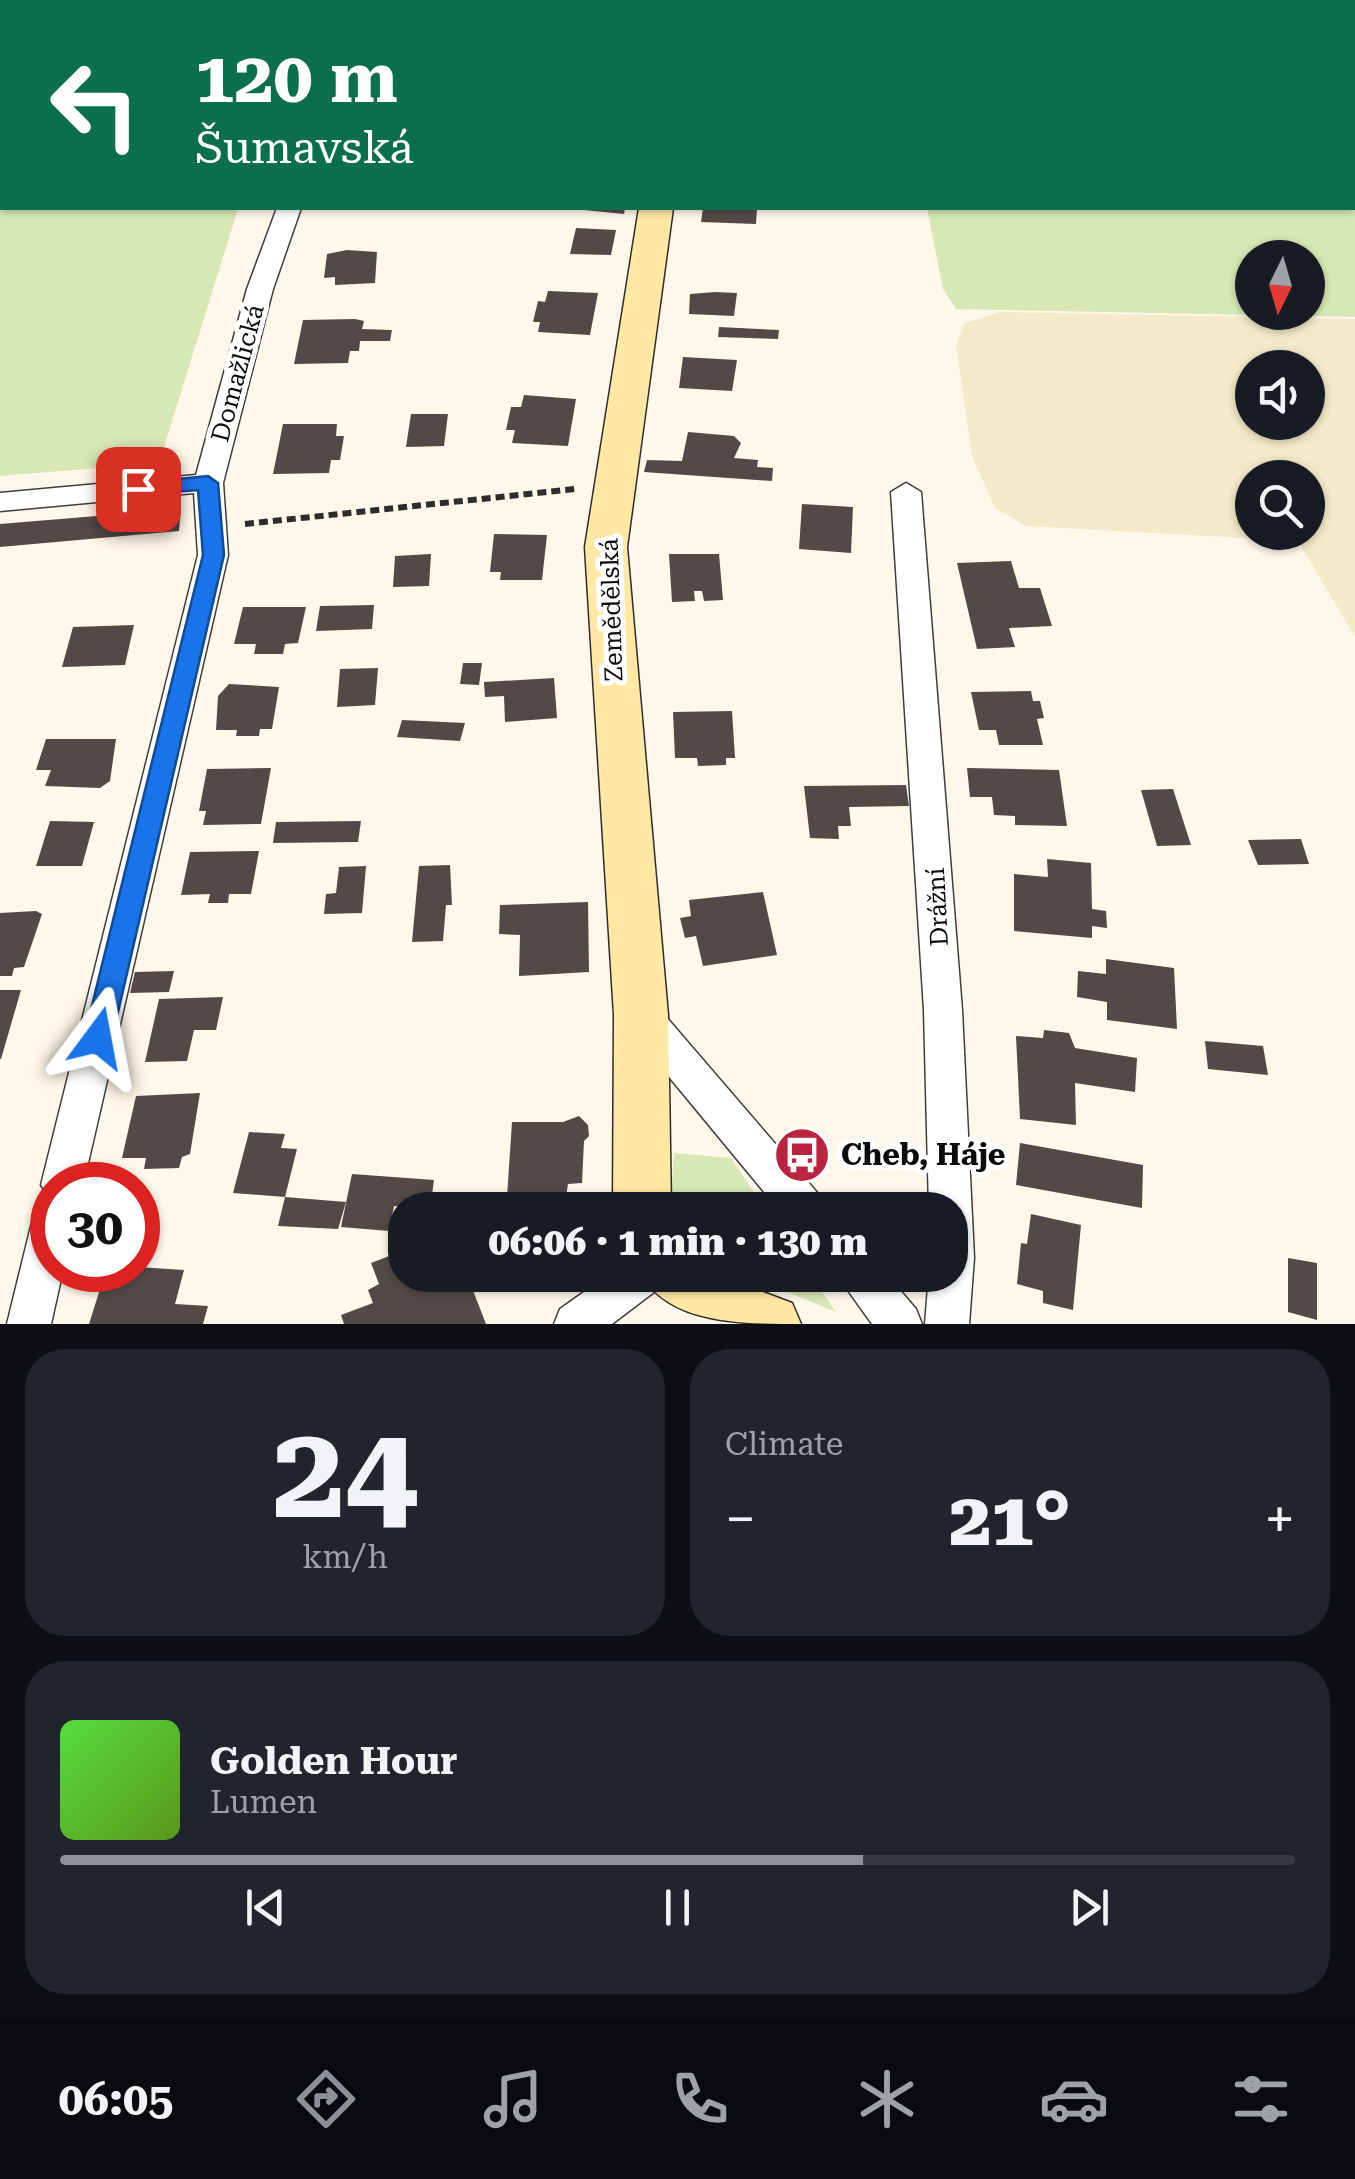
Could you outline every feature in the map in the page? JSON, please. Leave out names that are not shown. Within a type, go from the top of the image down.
[{"type":"street","name":"Domažlická","points":[[68,1162],[213,555],[208,483],[260,288],[287,210]]},
{"type":"street","name":"Zemědělská","points":[[642,1192],[642,1015],[608,626],[606,547],[612,485],[656,210]]},
{"type":"street","points":[[0,502],[208,483]]},
{"type":"street","name":"Drážní","points":[[906,492],[943,1010],[952,1258],[948,1324]]},
{"type":"street","points":[[642,1015],[790,1192]]},
{"type":"street","points":[[29,1324],[37,1292]]},
{"type":"street","points":[[576,1324],[620,1292]]},
{"type":"street","points":[[693,1292],[770,1324]]},
{"type":"street","points":[[873,1292],[900,1324]]},
{"type":"path","points":[[214,528],[612,485]]},
{"type":"shaded area","points":[[1000,312],[1235,317],[1235,330],[1325,330],[1325,318],[1355,319],[1355,637],[1303,550],[1325,550],[1325,460],[1235,460],[1235,538],[1026,526],[995,508],[972,456],[956,345],[965,323]]},
{"type":"green space","points":[[0,210],[238,210],[159,463],[0,476]]},
{"type":"green space","points":[[927,210],[1355,210],[1355,317],[1325,316],[1325,240],[1235,240],[1235,315],[956,309],[943,289]]},
{"type":"green space","points":[[674,1153],[731,1158],[754,1192],[671,1192]]},
{"type":"green space","points":[[787,1292],[822,1292],[836,1312]]},
{"type":"building","points":[[584,210],[625,210],[624,214]]},
{"type":"building","points":[[703,210],[757,210],[756,224],[701,222]]},
{"type":"building","points":[[576,228],[616,230],[611,255],[570,254]]},
{"type":"building","points":[[347,250],[377,252],[375,283],[335,285],[335,277],[324,278],[327,254]]},
{"type":"building","points":[[548,291],[598,293],[590,335],[538,332],[540,322],[533,322],[538,301],[545,302]]},
{"type":"building","points":[[737,293],[734,316],[689,314],[690,294]]},
{"type":"building","points":[[303,320],[364,321],[362,329],[392,330],[390,341],[360,341],[359,351],[350,351],[348,363],[294,364]]},
{"type":"building","points":[[719,327],[779,330],[778,339],[718,337]]},
{"type":"building","points":[[683,357],[737,360],[732,391],[679,388]]},
{"type":"building","points":[[524,395],[576,399],[568,446],[512,443],[515,430],[506,430],[511,407],[521,407]]},
{"type":"building","points":[[411,414],[448,414],[444,446],[406,447]]},
{"type":"building","points":[[283,424],[337,424],[336,436],[344,436],[340,460],[331,460],[329,473],[273,474]]},
{"type":"building","points":[[688,432],[734,436],[741,443],[734,458],[758,460],[757,467],[773,468],[772,481],[644,472],[647,460],[682,461]]},
{"type":"building","points":[[802,504],[853,507],[851,553],[799,549]]},
{"type":"building","points":[[181,509],[179,531],[0,547],[0,524]]},
{"type":"building","points":[[494,534],[547,535],[542,580],[500,580],[501,572],[490,572]]},
{"type":"building","points":[[431,554],[429,586],[393,587],[395,556]]},
{"type":"building","points":[[669,554],[719,554],[723,600],[704,601],[702,591],[694,591],[695,601],[672,602]]},
{"type":"building","points":[[1011,561],[1019,588],[1040,588],[1052,626],[1009,628],[1015,647],[977,649],[957,563]]},
{"type":"building","points":[[374,605],[372,629],[316,631],[320,606]]},
{"type":"building","points":[[243,607],[306,607],[298,643],[285,644],[283,654],[254,654],[256,644],[234,644]]},
{"type":"building","points":[[134,625],[125,665],[62,667],[73,627]]},
{"type":"building","points":[[463,663],[482,663],[479,685],[460,684]]},
{"type":"building","points":[[378,668],[375,705],[337,707],[340,669]]},
{"type":"building","points":[[554,678],[557,718],[505,722],[504,696],[485,697],[484,682]]},
{"type":"building","points":[[229,684],[279,687],[272,729],[260,729],[259,736],[236,736],[237,730],[216,730],[218,696]]},
{"type":"building","points":[[1031,691],[1033,701],[1040,701],[1044,718],[1037,719],[1043,745],[999,745],[996,730],[979,730],[971,692]]},
{"type":"building","points":[[732,711],[735,758],[726,758],[726,765],[698,766],[697,758],[675,758],[673,712]]},
{"type":"building","points":[[402,720],[465,723],[460,741],[397,737]]},
{"type":"building","points":[[46,739],[116,739],[110,781],[100,788],[45,786],[51,770],[36,770]]},
{"type":"building","points":[[271,768],[261,824],[203,825],[206,811],[199,811],[207,769]]},
{"type":"building","points":[[967,768],[1059,770],[1067,826],[1015,825],[1015,816],[994,815],[992,797],[970,797]]},
{"type":"building","points":[[906,785],[909,806],[849,807],[851,826],[838,826],[839,839],[810,838],[804,786]]},
{"type":"building","points":[[1173,789],[1191,845],[1157,846],[1141,790]]},
{"type":"building","points":[[50,821],[94,822],[82,866],[36,866]]},
{"type":"building","points":[[361,821],[358,842],[273,843],[276,822]]},
{"type":"building","points":[[1301,839],[1309,864],[1258,865],[1248,840]]},
{"type":"building","points":[[259,851],[251,894],[229,894],[228,903],[208,903],[210,894],[181,895],[190,852]]},
{"type":"building","points":[[1047,859],[1091,863],[1092,909],[1106,911],[1107,928],[1092,926],[1092,938],[1014,931],[1014,874],[1048,877]]},
{"type":"building","points":[[450,865],[452,905],[446,905],[443,941],[412,942],[419,866]]},
{"type":"building","points":[[366,866],[362,913],[324,914],[326,894],[336,893],[339,867]]},
{"type":"building","points":[[763,892],[777,955],[703,966],[696,936],[685,938],[680,918],[691,916],[689,900]]},
{"type":"building","points":[[588,902],[589,972],[519,976],[520,935],[499,934],[500,905]]},
{"type":"building","points":[[0,913],[42,914],[24,967],[14,968],[12,976],[0,976]]},
{"type":"building","points":[[1106,959],[1174,968],[1177,1029],[1107,1020],[1107,1002],[1077,997],[1078,971],[1106,974]]},
{"type":"building","points":[[174,971],[169,992],[130,993],[135,972]]},
{"type":"building","points":[[0,990],[21,990],[1,1059],[0,1059]]},
{"type":"building","points":[[223,997],[216,1030],[194,1030],[187,1061],[145,1062],[159,999]]},
{"type":"building","points":[[1044,1030],[1069,1033],[1075,1048],[1137,1058],[1135,1092],[1075,1083],[1076,1125],[1020,1119],[1016,1036],[1043,1038]]},
{"type":"building","points":[[1205,1041],[1263,1046],[1268,1075],[1208,1069]]},
{"type":"building","points":[[200,1093],[190,1154],[182,1157],[179,1168],[160,1169],[160,1162],[145,1162],[146,1158],[122,1158],[136,1096]]},
{"type":"building","points":[[579,1116],[588,1125],[582,1183],[568,1184],[567,1192],[507,1192],[512,1122],[563,1122]]},
{"type":"building","points":[[249,1132],[285,1134],[281,1148],[297,1149],[285,1197],[233,1193]]},
{"type":"building","points":[[1020,1143],[1143,1165],[1142,1208],[1016,1185]]},
{"type":"building","points":[[352,1174],[434,1180],[432,1192],[388,1192],[388,1231],[341,1227]]},
{"type":"building","points":[[285,1197],[346,1202],[338,1229],[278,1226]]},
{"type":"building","points":[[1031,1214],[1081,1225],[1073,1310],[1043,1303],[1043,1291],[1017,1284],[1021,1243],[1027,1244]]},
{"type":"building","points":[[388,1256],[388,1292],[474,1292],[486,1324],[344,1324],[341,1315],[373,1303],[368,1290],[379,1284],[371,1263]]},
{"type":"building","points":[[1288,1258],[1317,1263],[1317,1320],[1288,1312]]},
{"type":"building","points":[[160,1268],[184,1270],[175,1304],[208,1306],[203,1324],[89,1324],[99,1292],[160,1292]]},
{"type":"place","name":"Cheb, Háje","points":[[802,1155]]},
{"type":"route","points":[[98,1038],[213,555],[208,483],[138,489]]}]
